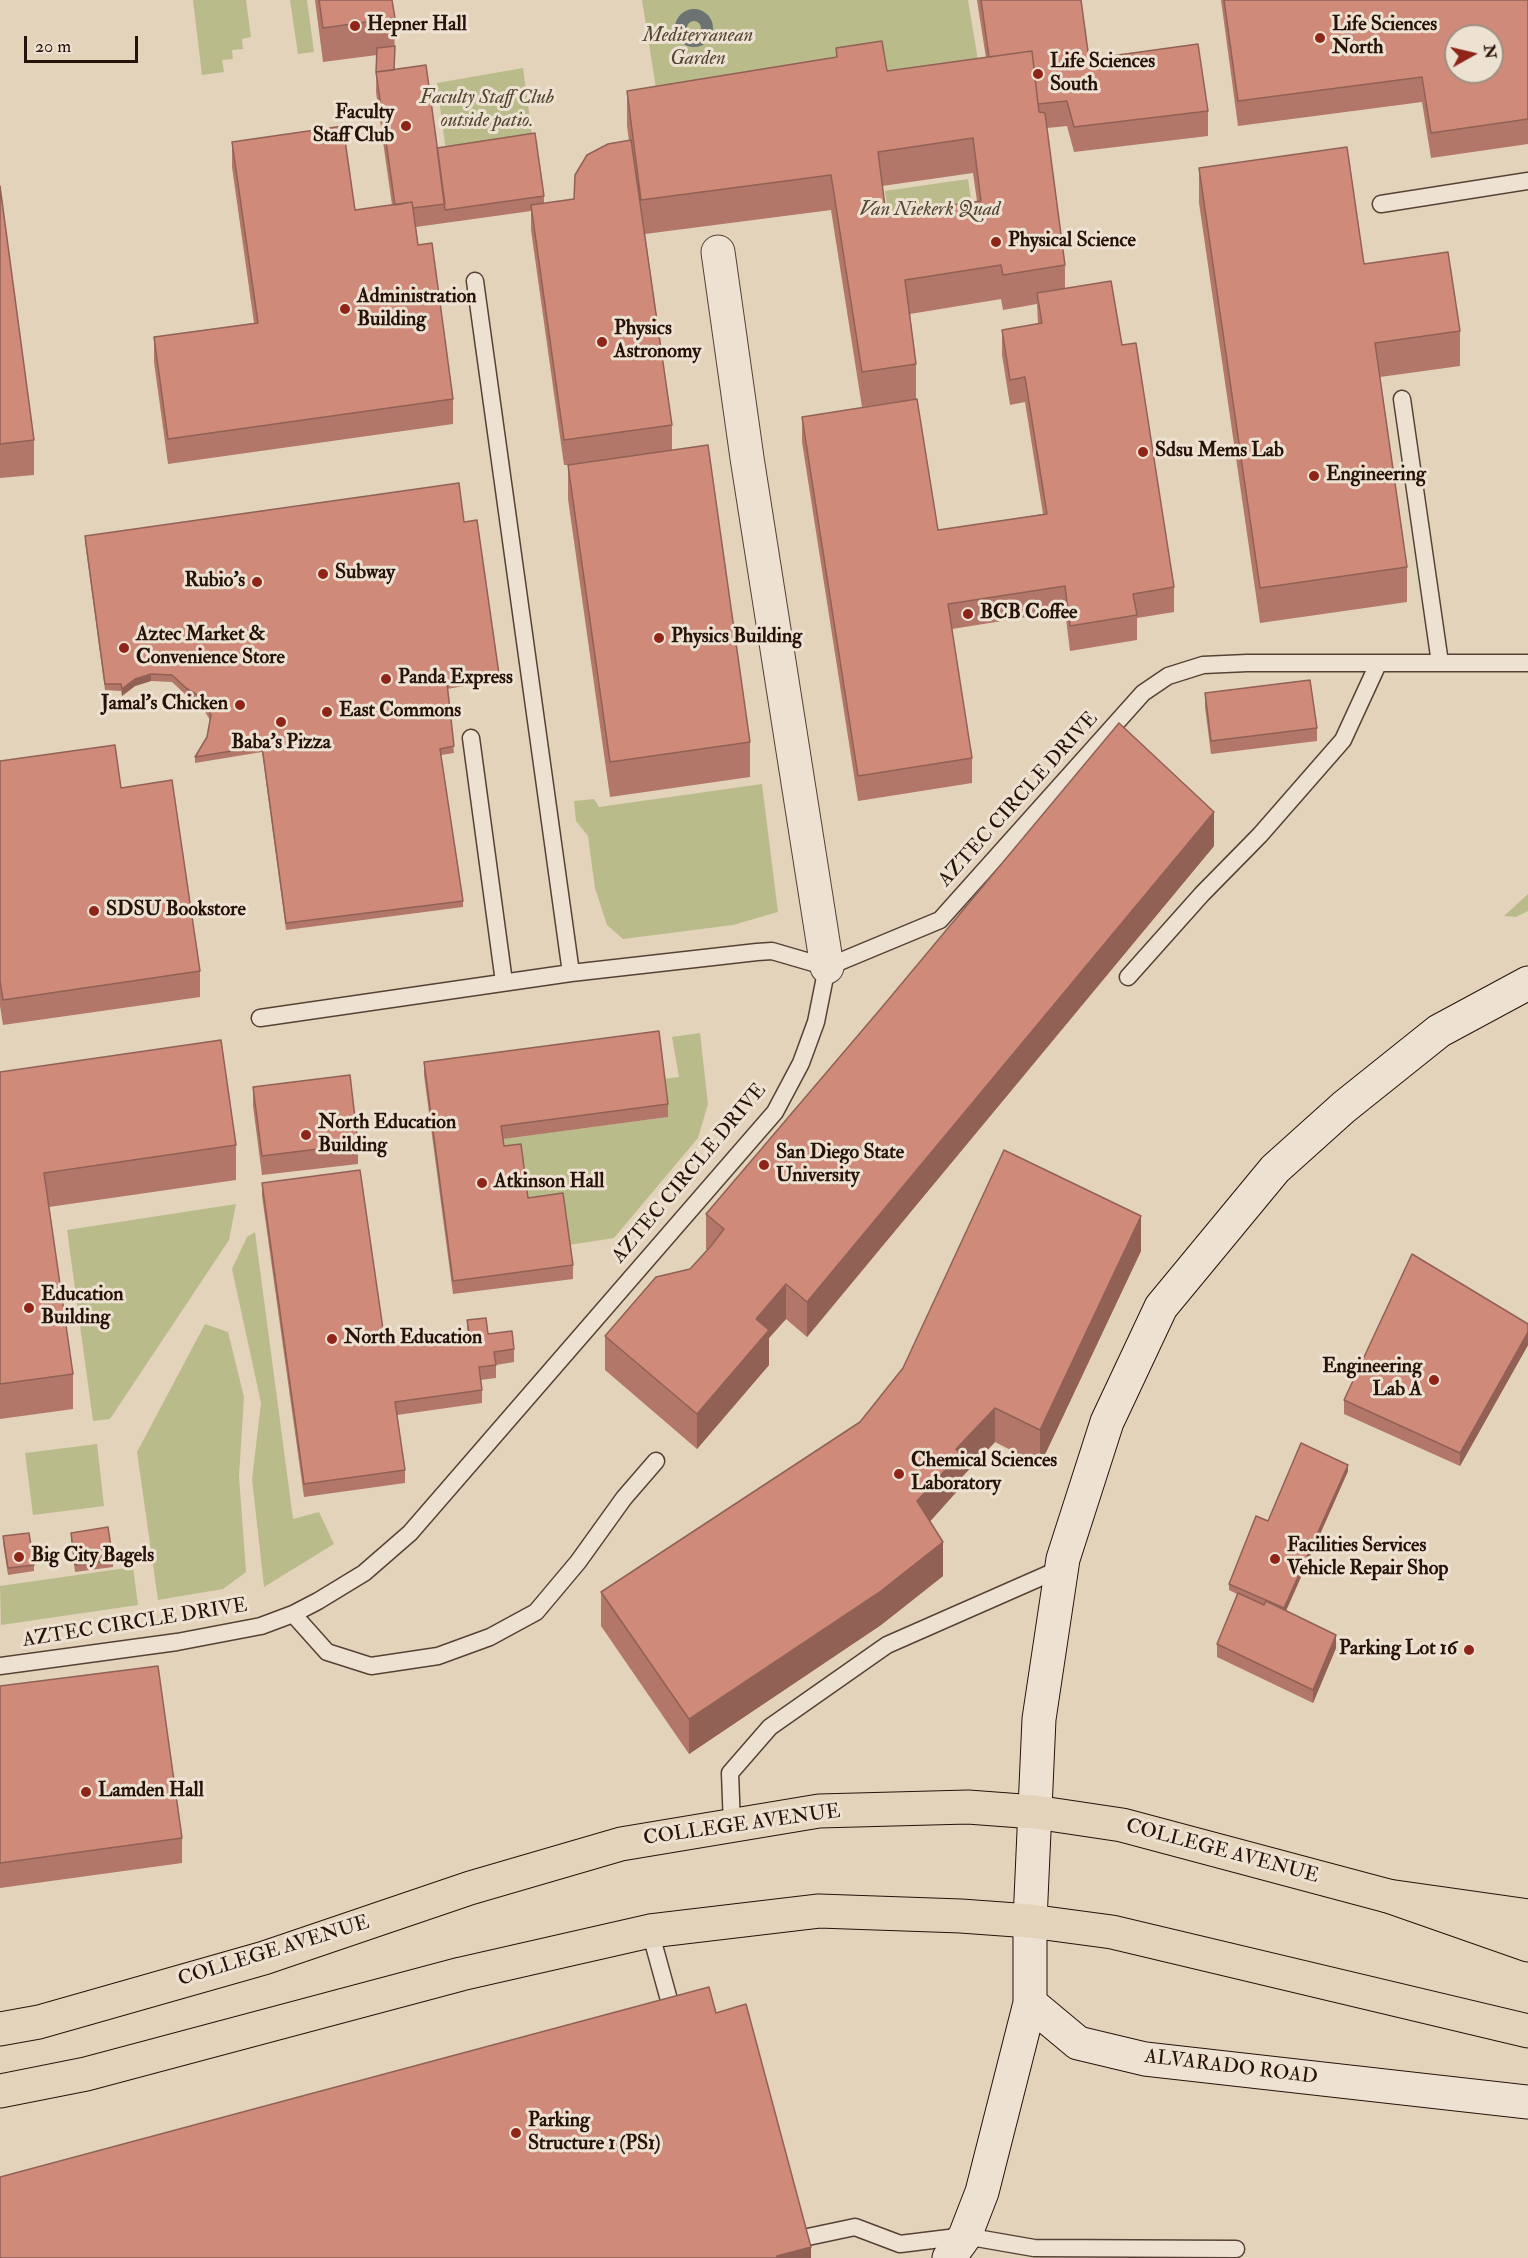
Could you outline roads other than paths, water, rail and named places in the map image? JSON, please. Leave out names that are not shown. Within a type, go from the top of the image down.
[{"type":"main road","name":"COLLEGE AVENUE","points":[[0,2029],[39,2022],[264,1958],[470,1888],[621,1845],[819,1811],[968,1808],[1035,1812],[1122,1825],[1388,1896],[1528,1945]]},
{"type":"main road","points":[[1388,1896],[1528,1916]]},
{"type":"main road","points":[[0,2091],[86,2074],[461,1974],[650,1931],[819,1911],[961,1916],[1030,1921],[1112,1932],[1528,2031]]},
{"type":"street","points":[[718,252],[747,458],[827,967]]},
{"type":"street","points":[[957,2247],[982,2192],[1030,2002],[1030,1921],[1039,1719],[1062,1568],[1107,1422],[1161,1307],[1275,1169],[1344,1107],[1439,1031],[1528,983]]},
{"type":"street","name":"ALVARADO ROAD","points":[[1030,2002],[1078,2043],[1145,2059],[1528,2102]]},
{"type":"lane","points":[[1382,204],[1528,181]]},
{"type":"lane","points":[[475,281],[571,973]]},
{"type":"lane","points":[[1402,399],[1440,663]]},
{"type":"lane","name":"AZTEC CIRCLE DRIVE","points":[[0,1666],[195,1639],[261,1626],[293,1614],[364,1573],[410,1533],[775,1112],[805,1053],[816,1022],[827,967],[940,920],[1143,693],[1168,676],[1203,665],[1247,663],[1528,663]]},
{"type":"lane","points":[[1128,977],[1202,894],[1260,835],[1343,740],[1378,664]]},
{"type":"lane","points":[[471,738],[504,982]]},
{"type":"lane","points":[[260,1018],[571,973],[772,951],[827,967]]},
{"type":"lane","points":[[293,1614],[327,1652],[372,1666],[438,1656],[490,1637],[536,1612],[578,1562],[624,1498],[656,1461]]},
{"type":"lane","points":[[732,1826],[730,1773],[770,1726],[887,1646],[1062,1568]]},
{"type":"lane","points":[[650,1931],[675,2022]]},
{"type":"lane","points":[[802,2238],[855,2227],[900,2244],[957,2247],[1236,2249]]},
{"type":"waterway","points":[[694,15],[703,19],[707,28],[703,37],[694,41],[685,37],[681,28],[685,19],[694,15]]},
{"type":"place","name":"Hepner Hall","points":[[355,26]]},
{"type":"place","name":"Life Sciences North","points":[[1320,38]]},
{"type":"place","name":"Life Sciences South","points":[[1038,74]]},
{"type":"place","name":"Faculty Staff Club","points":[[406,126]]},
{"type":"place","name":"Physical Science","points":[[996,242]]},
{"type":"place","name":"Administration Building","points":[[345,309]]},
{"type":"place","name":"Physics Astronomy","points":[[602,342]]},
{"type":"place","name":"Sdsu Mems Lab","points":[[1143,452]]},
{"type":"place","name":"Engineering","points":[[1314,476]]},
{"type":"place","name":"Subway","points":[[323,574]]},
{"type":"place","name":"Rubio's","points":[[257,582]]},
{"type":"place","name":"BCB Coffee","points":[[968,614]]},
{"type":"place","name":"Physics Building","points":[[659,638]]},
{"type":"place","name":"Aztec Market & Convenience Store","points":[[124,648]]},
{"type":"place","name":"Panda Express","points":[[386,679]]},
{"type":"place","name":"Jamal's Chicken","points":[[240,705]]},
{"type":"place","name":"East Commons","points":[[327,712]]},
{"type":"place","name":"Baba's Pizza","points":[[281,722]]},
{"type":"place","name":"SDSU Bookstore","points":[[94,911]]},
{"type":"place","name":"North Education Building","points":[[306,1135]]},
{"type":"place","name":"San Diego State University","points":[[764,1165]]},
{"type":"place","name":"Atkinson Hall","points":[[482,1183]]},
{"type":"place","name":"Education Building","points":[[29,1308]]},
{"type":"place","name":"North Education","points":[[332,1339]]},
{"type":"place","name":"Engineering Lab A","points":[[1434,1380]]},
{"type":"place","name":"Chemical Sciences Laboratory","points":[[899,1474]]},
{"type":"place","name":"Big City Bagels","points":[[19,1557]]},
{"type":"place","name":"Facilities Services Vehicle Repair Shop","points":[[1275,1559]]},
{"type":"place","name":"Parking Lot 16","points":[[1469,1650]]},
{"type":"place","name":"Lamden Hall","points":[[86,1792]]},
{"type":"place","name":"Parking Structure 1 (PS1)","points":[[516,2133]]},
{"type":"park label","name":"Mediterranean Garden","points":[[698,48]]},
{"type":"park label","name":"Faculty Staff Club outside patio.","points":[[487,110]]},
{"type":"park label","name":"Van Niekerk Quad","points":[[930,211]]}]
